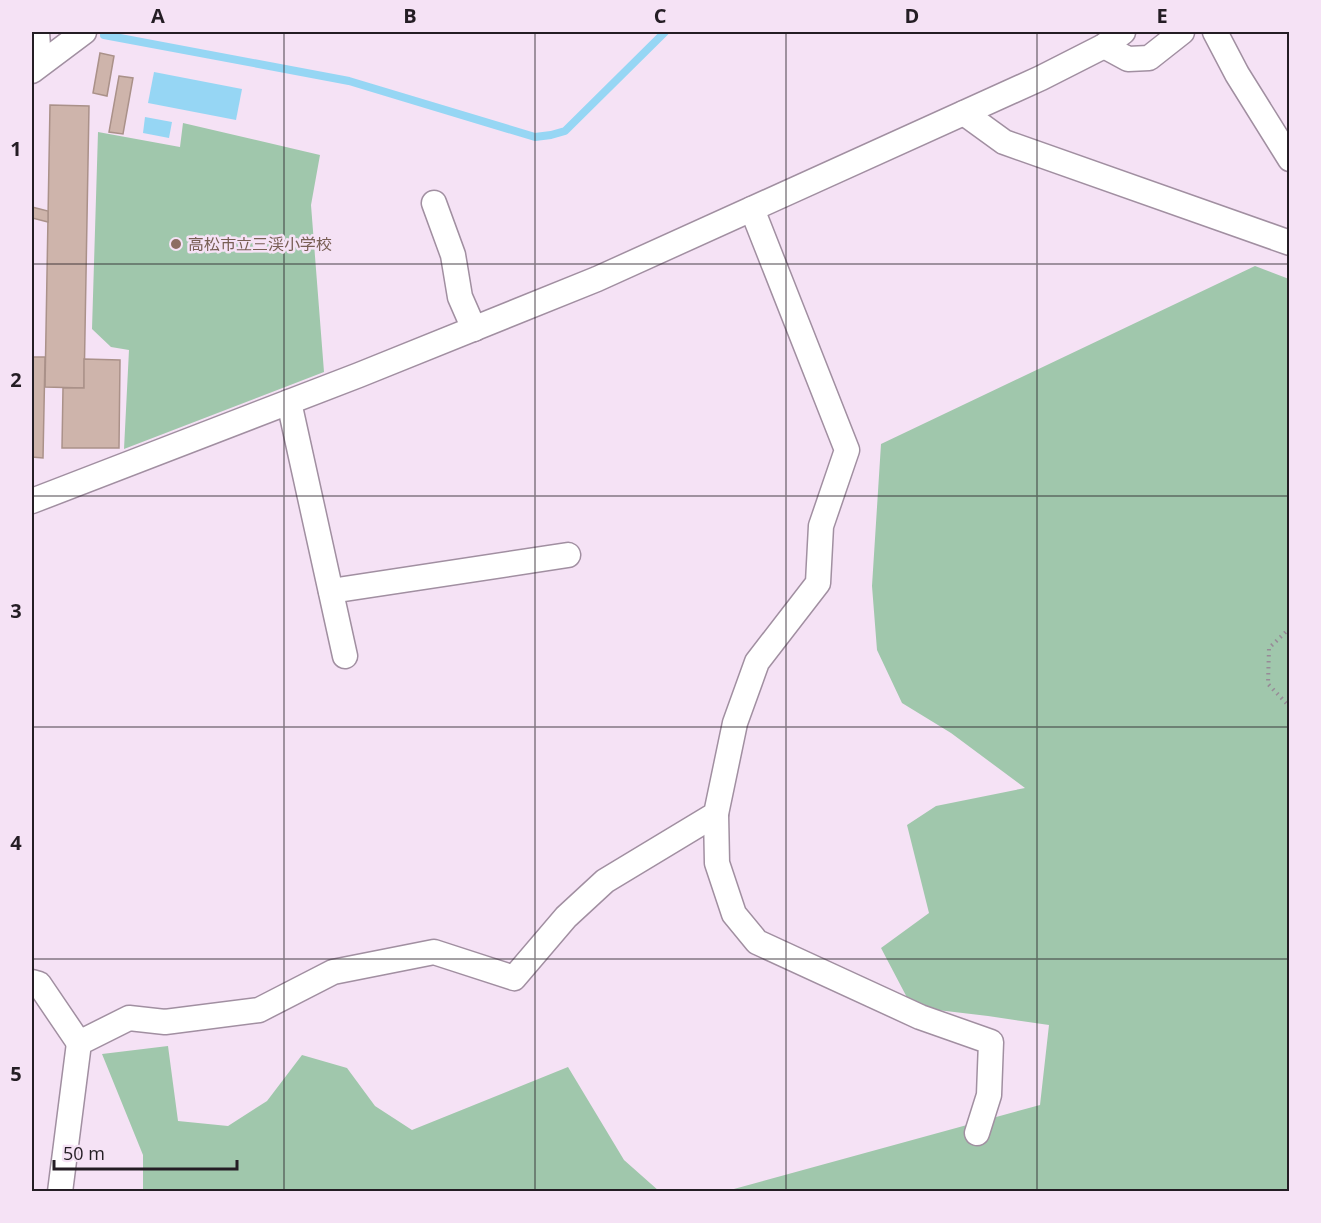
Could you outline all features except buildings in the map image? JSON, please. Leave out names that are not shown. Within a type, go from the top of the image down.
[{"type":"street","points":[[32,66],[38,46],[37,32]]},
{"type":"street","points":[[32,70],[84,32]]},
{"type":"street","points":[[32,501],[289,402],[597,279],[1041,78],[1104,46],[1123,32]]},
{"type":"street","points":[[1104,46],[1128,59],[1149,58],[1182,32]]},
{"type":"street","points":[[1215,32],[1237,74],[1290,159]]},
{"type":"street","points":[[964,113],[1004,142],[1290,243]]},
{"type":"street","points":[[434,203],[453,255],[460,297],[474,329]]},
{"type":"street","points":[[752,209],[847,450],[821,526],[818,583],[757,662],[735,723],[716,814],[717,862],[734,914],[757,942],[920,1017],[991,1042],[989,1095],[977,1133]]},
{"type":"street","points":[[289,402],[345,656]]},
{"type":"street","points":[[331,591],[568,555]]},
{"type":"street","points":[[79,1043],[129,1018],[165,1022],[259,1010],[333,972],[434,951],[514,978],[566,917],[605,881],[716,814]]},
{"type":"street","points":[[32,982],[39,984],[79,1043],[60,1191]]},
{"type":"path","points":[[1290,628],[1269,648],[1268,684],[1290,707]]},
{"type":"green space","points":[[183,123],[320,155],[311,205],[324,372],[124,449],[129,350],[111,347],[92,329],[98,132],[180,147]]},
{"type":"green space","points":[[1255,266],[1289,279],[1289,1191],[723,1192],[1040,1105],[1049,1025],[912,1007],[881,948],[929,913],[907,825],[936,806],[1025,788],[951,733],[902,703],[877,650],[872,586],[881,444]]},
{"type":"green space","points":[[168,1046],[178,1121],[228,1126],[267,1101],[302,1055],[347,1068],[375,1106],[412,1130],[568,1067],[624,1160],[659,1191],[143,1191],[143,1155],[102,1054]]},
{"type":"water","points":[[154,72],[242,89],[236,120],[148,103]]},
{"type":"water","points":[[145,117],[172,122],[169,138],[143,133]]},
{"type":"waterway","points":[[104,35],[349,81],[535,137],[565,131],[665,32]]},
{"type":"place","name":"高松市立三渓小学校","points":[[176,244]]}]
